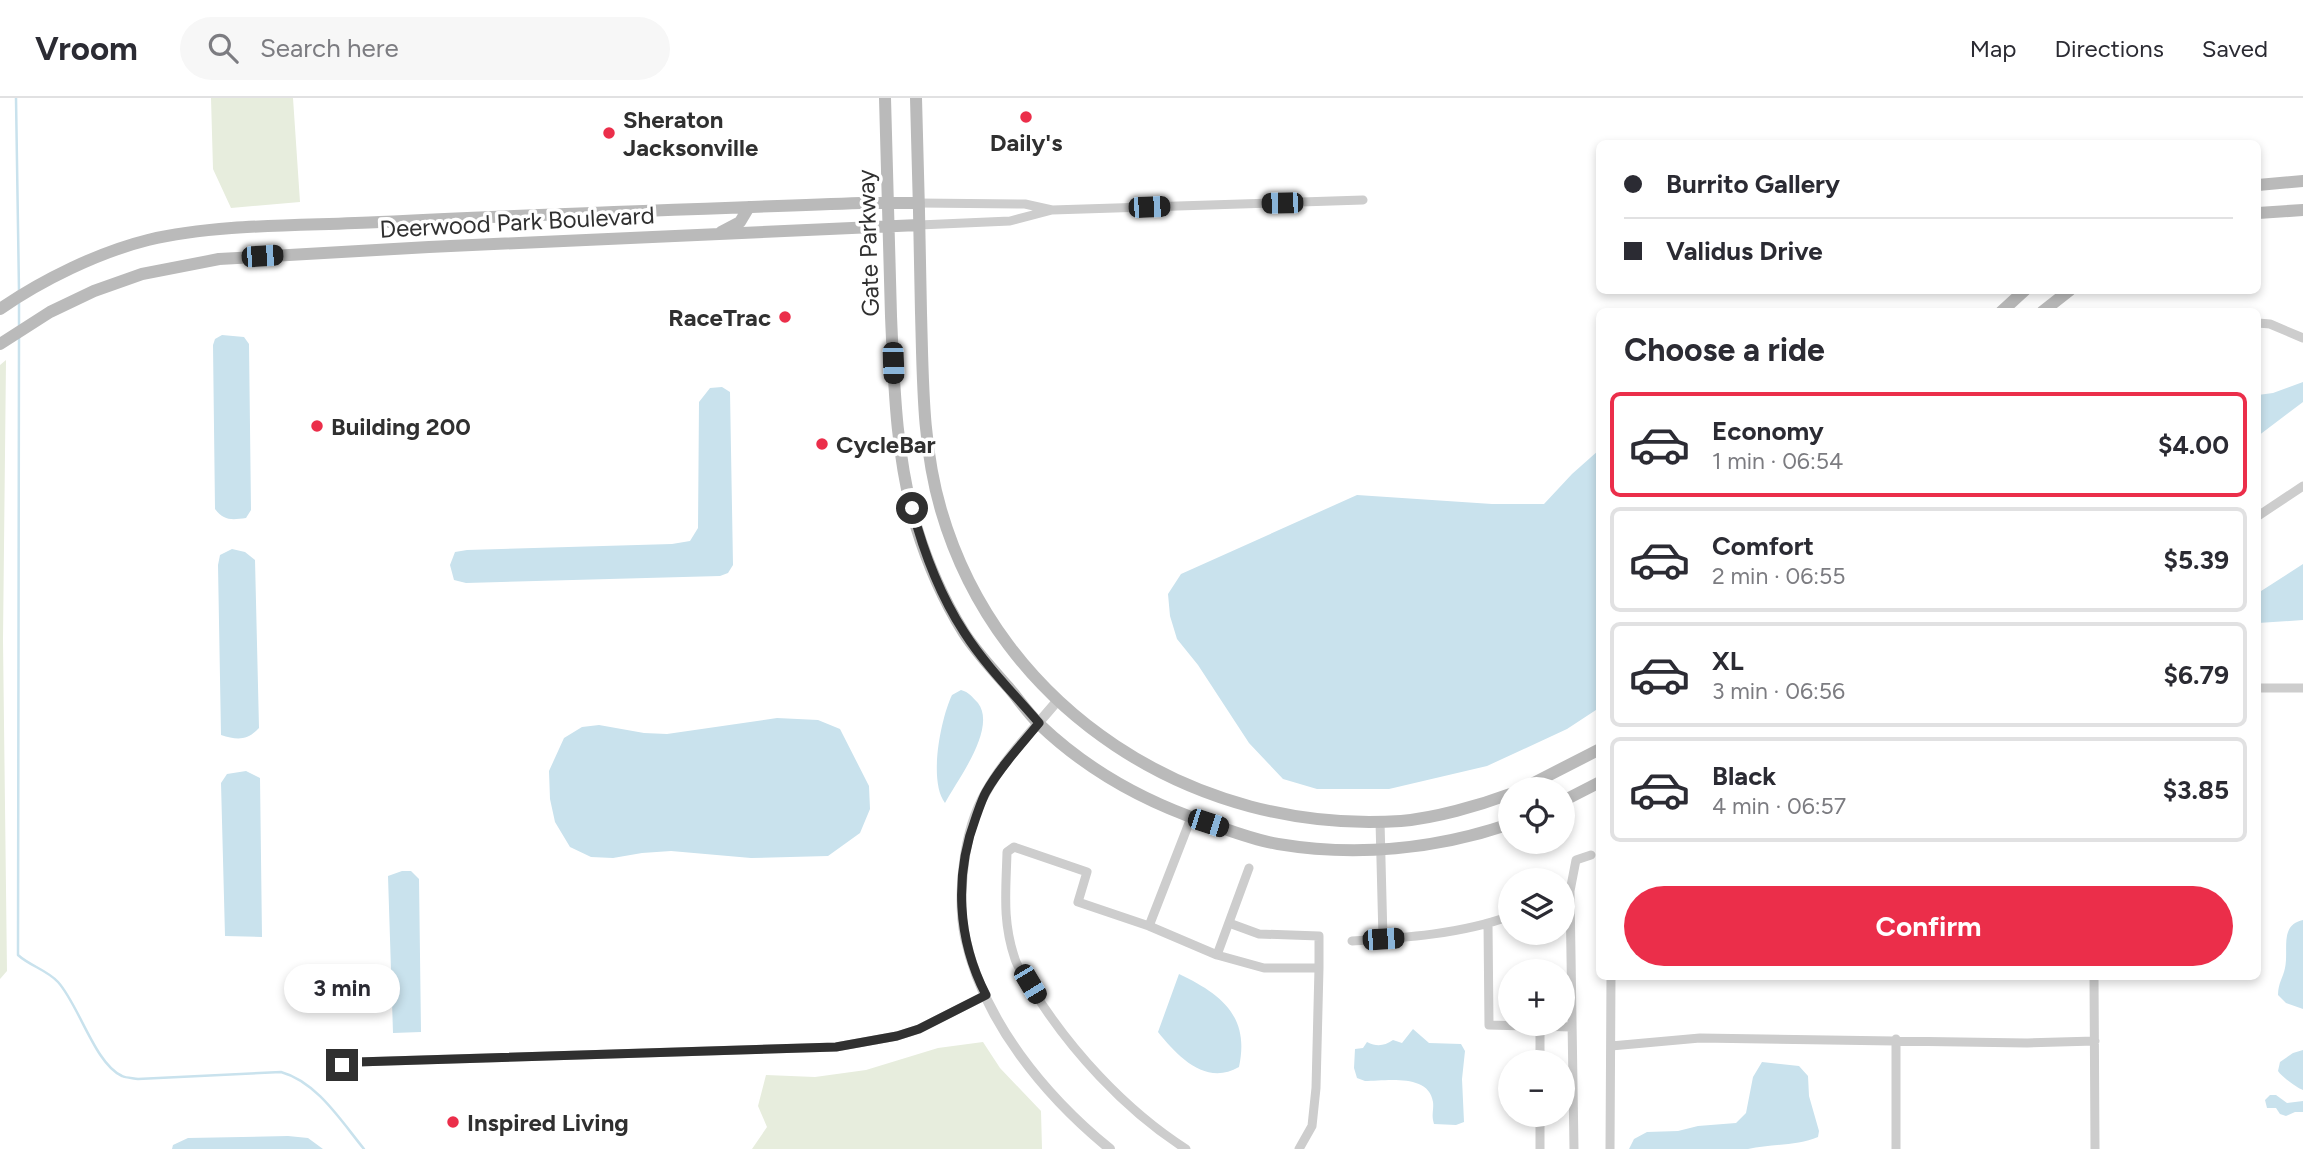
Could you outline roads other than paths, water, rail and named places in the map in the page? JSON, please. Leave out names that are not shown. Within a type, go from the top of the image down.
[{"type":"main road","name":"Gate Parkway","points":[[885,98],[898,439],[916,526],[928,559],[963,631],[979,654],[1039,723],[1110,779],[1171,811],[1191,818],[1278,844],[1349,851],[1437,843],[1498,828]]},
{"type":"main road","name":"Gate Parkway","points":[[916,98],[925,420],[931,465],[941,509],[966,574],[993,622],[1026,667],[1087,727],[1141,761],[1213,797],[1263,811],[1331,820],[1404,820],[1498,798]]},
{"type":"main road","points":[[2261,185],[2303,181]]},
{"type":"main road","name":"Deerwood Park Boulevard","points":[[0,309],[100,256],[135,244],[208,231],[749,207],[919,203]]},
{"type":"main road","points":[[717,234],[740,222],[749,207]]},
{"type":"main road","points":[[2261,214],[2303,210]]},
{"type":"main road","name":"Deerwood Park Boulevard","points":[[0,344],[50,312],[94,291],[142,274],[219,259],[443,246],[919,225]]},
{"type":"main road","points":[[2005,308],[2021,294]]},
{"type":"main road","points":[[2047,308],[2065,294]]},
{"type":"main road","points":[[1545,777],[1596,751]]},
{"type":"main road","points":[[1575,795],[1596,784]]},
{"type":"street","name":"Deerwood Park Boulevard","points":[[919,225],[1010,221],[1052,210],[1363,200]]},
{"type":"street","name":"Deerwood Park Boulevard","points":[[919,203],[1024,204],[1052,210]]},
{"type":"street","points":[[2261,323],[2270,324],[2303,338]]},
{"type":"street","points":[[2261,514],[2303,486]]},
{"type":"street","points":[[2261,688],[2303,688]]},
{"type":"street","points":[[1058,700],[985,792],[967,841],[961,886],[964,935],[976,976],[1004,1031],[1034,1072],[1081,1125],[1110,1149]]},
{"type":"street","points":[[1149,926],[1191,818]]},
{"type":"street","points":[[1380,821],[1383,939]]},
{"type":"street","points":[[1186,1149],[1166,1136],[1108,1086],[1044,1007],[1016,961],[1004,912],[1007,852],[1014,847],[1087,872],[1078,902],[1149,926],[1217,955],[1264,968],[1319,968]]},
{"type":"street","points":[[1574,868],[1576,860],[1591,855]]},
{"type":"street","points":[[1217,955],[1249,868]]},
{"type":"street","points":[[1352,941],[1408,937],[1498,919]]},
{"type":"street","points":[[1488,922],[1489,1026],[1498,1026]]},
{"type":"street","points":[[1229,923],[1259,934],[1319,936],[1312,1126],[1299,1149]]},
{"type":"street","points":[[1610,1149],[1611,980]]},
{"type":"street","points":[[2094,980],[2095,1149]]},
{"type":"street","points":[[335,1072],[342,1065],[357,1062],[836,1047],[919,1029],[986,995]]},
{"type":"street","points":[[1572,1036],[1574,1149]]},
{"type":"street","points":[[1611,1046],[1700,1038],[2027,1043],[2095,1041]]},
{"type":"street","points":[[1896,1039],[1896,1149]]},
{"type":"street","points":[[1540,1127],[1540,1149]]},
{"type":"water","points":[[222,335],[244,337],[249,344],[251,510],[246,518],[237,519],[225,518],[215,509],[213,345],[215,339]]},
{"type":"water","points":[[2303,382],[2303,402],[2261,434],[2261,395]]},
{"type":"water","points":[[722,387],[730,392],[733,565],[728,573],[720,576],[466,583],[454,580],[450,565],[455,552],[467,550],[672,544],[690,541],[698,528],[699,402],[710,388]]},
{"type":"water","points":[[1596,453],[1596,710],[1567,729],[1487,766],[1389,789],[1317,789],[1283,779],[1249,743],[1198,665],[1177,639],[1170,616],[1168,594],[1181,574],[1357,495],[1492,504],[1544,504]]},
{"type":"water","points":[[232,549],[245,552],[255,560],[259,728],[242,738],[221,735],[218,565],[220,555]]},
{"type":"water","points":[[2303,564],[2303,620],[2261,623],[2261,591]]},
{"type":"water","points":[[961,690],[978,703],[983,713],[983,726],[973,753],[945,803],[937,780],[940,733],[952,695]]},
{"type":"water","points":[[777,718],[818,720],[840,729],[869,786],[870,809],[860,833],[828,856],[751,858],[671,851],[613,858],[591,857],[570,847],[555,822],[550,799],[549,771],[564,738],[582,727],[599,725],[667,734]]},
{"type":"water","points":[[246,771],[260,778],[262,937],[225,936],[221,783],[227,774]]},
{"type":"water","points":[[411,871],[419,879],[421,1032],[393,1033],[388,876]]},
{"type":"water","points":[[2303,920],[2303,1009],[2286,1003],[2278,995],[2285,968],[2288,933],[2291,927]]},
{"type":"water","points":[[1179,974],[1208,990],[1229,1009],[1240,1034],[1239,1067],[1227,1072],[1204,1071],[1174,1051],[1158,1032]]},
{"type":"water","points":[[1413,1029],[1429,1043],[1461,1044],[1465,1051],[1462,1079],[1464,1122],[1456,1125],[1434,1124],[1433,1102],[1424,1086],[1405,1081],[1365,1081],[1357,1078],[1354,1068],[1355,1049],[1363,1048],[1367,1042],[1383,1045],[1393,1040],[1402,1043]]},
{"type":"water","points":[[2303,1050],[2303,1090],[2278,1071],[2280,1062]]},
{"type":"water","points":[[1762,1062],[1799,1066],[1808,1076],[1809,1096],[1819,1131],[1818,1137],[1748,1149],[1629,1149],[1634,1139],[1647,1132],[1678,1131],[1698,1126],[1736,1123],[1746,1113],[1753,1077]]},
{"type":"water","points":[[2270,1095],[2276,1095],[2287,1103],[2303,1101],[2303,1112],[2286,1116],[2280,1114],[2276,1108],[2267,1108],[2265,1100]]},
{"type":"water","points":[[188,1138],[308,1138],[323,1149],[172,1149],[173,1145]]},
{"type":"waterway","points":[[16,98],[19,291]]},
{"type":"waterway","points":[[19,301],[19,326]]},
{"type":"waterway","points":[[19,336],[18,955],[58,982],[95,1047],[112,1069],[122,1076],[138,1079],[281,1072],[294,1077],[317,1093],[364,1149]]},
{"type":"place","name":"Daily's","points":[[1026,117]]},
{"type":"place","name":"Sheraton Jacksonville","points":[[609,133]]},
{"type":"place","name":"RaceTrac","points":[[785,317]]},
{"type":"place","name":"Building 200","points":[[317,426]]},
{"type":"place","name":"CycleBar","points":[[822,444]]},
{"type":"place","name":"Inspired Living","points":[[453,1122]]}]
